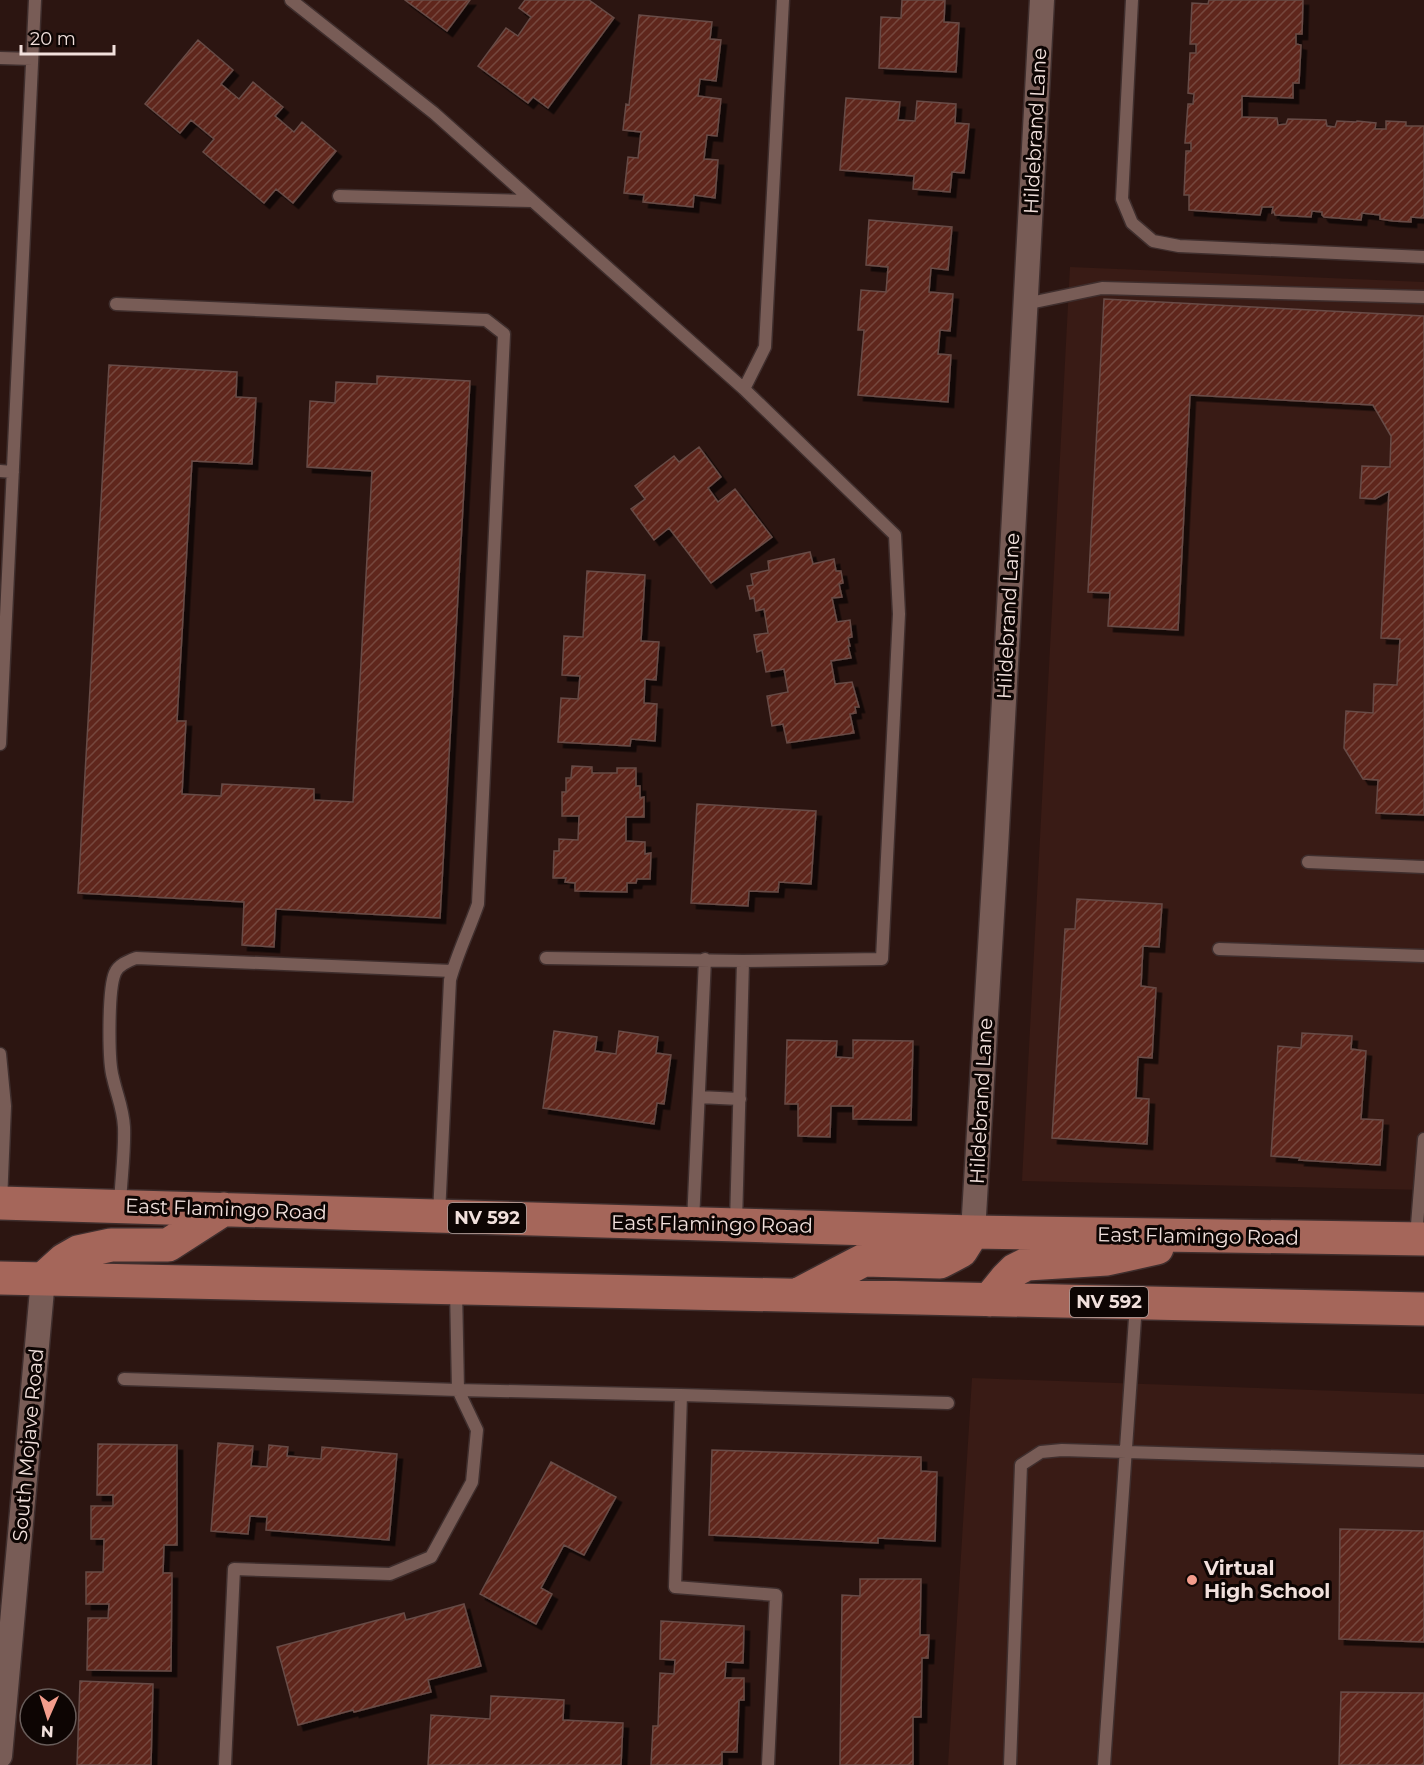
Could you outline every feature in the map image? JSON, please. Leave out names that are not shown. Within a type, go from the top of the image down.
[{"type":"main road","name":"East Flamingo Road","points":[[0,1203],[973,1232],[1420,1239]]},
{"type":"main road","points":[[43,1279],[64,1260],[78,1252],[111,1245],[168,1245],[224,1209]]},
{"type":"main road","points":[[794,1296],[864,1260],[940,1262],[961,1251],[973,1232]]},
{"type":"main road","points":[[989,1300],[1015,1270],[1027,1264],[1107,1259],[1205,1236]]},
{"type":"main road","name":"NV 592","points":[[0,1278],[1424,1309]]},
{"type":"street","name":"Hildebrand Lane","points":[[973,1232],[1042,0]]},
{"type":"street","name":"South Mojave Road","points":[[0,1756],[4,1670],[43,1279]]},
{"type":"lane","points":[[0,744],[35,0]]},
{"type":"lane","points":[[291,0],[434,113],[744,389],[896,535],[899,614],[882,959],[743,961],[546,958]]},
{"type":"lane","points":[[744,389],[765,347],[783,0]]},
{"type":"lane","points":[[1132,0],[1122,199],[1132,223],[1153,241],[1179,246],[1424,257]]},
{"type":"lane","points":[[0,58],[32,59]]},
{"type":"lane","points":[[339,196],[532,201]]},
{"type":"lane","points":[[1025,304],[1102,288],[1424,297]]},
{"type":"lane","points":[[116,304],[486,320],[504,334],[478,904],[452,971],[439,1216]]},
{"type":"lane","points":[[0,471],[13,472]]},
{"type":"lane","points":[[1308,862],[1424,867]]},
{"type":"lane","points":[[1219,949],[1424,956]]},
{"type":"lane","points":[[120,1206],[124,1128],[122,1103],[112,1077],[110,1047],[111,1002],[115,972],[124,962],[136,958],[452,971]]},
{"type":"lane","points":[[693,1224],[705,959]]},
{"type":"lane","points":[[736,1224],[743,961]]},
{"type":"lane","points":[[0,1054],[5,1106],[0,1203]]},
{"type":"lane","points":[[699,1097],[740,1099]]},
{"type":"lane","points":[[1420,1239],[1424,1139]]},
{"type":"lane","points":[[225,1765],[234,1569],[390,1574],[431,1557],[472,1482],[477,1431],[458,1390],[456,1288]]},
{"type":"lane","points":[[1104,1765],[1136,1303]]},
{"type":"lane","points":[[124,1379],[948,1403]]},
{"type":"lane","points":[[681,1395],[675,1587],[776,1594],[768,1765]]},
{"type":"lane","points":[[1010,1765],[1021,1465],[1041,1452],[1062,1450],[1424,1461]]},
{"type":"shaded area","points":[[1070,267],[1424,282],[1424,1190],[1022,1181]]},
{"type":"shaded area","name":"Virtual High School","points":[[972,1378],[1424,1394],[1424,1765],[948,1765]]},
{"type":"building","points":[[405,0],[470,0],[447,31]]},
{"type":"building","points":[[525,0],[589,0],[614,18],[548,108],[533,97],[528,103],[478,66],[506,28],[518,36],[531,17],[519,8]]},
{"type":"building","points":[[902,0],[945,0],[944,22],[959,23],[956,72],[879,68],[881,17],[901,18]]},
{"type":"building","points":[[1209,0],[1303,0],[1302,34],[1296,34],[1296,44],[1301,45],[1299,83],[1293,83],[1293,98],[1242,96],[1242,117],[1277,118],[1278,125],[1286,124],[1288,119],[1326,120],[1327,126],[1335,127],[1337,121],[1376,123],[1375,129],[1386,129],[1386,121],[1406,122],[1406,126],[1424,126],[1424,218],[1411,217],[1411,222],[1393,221],[1380,219],[1380,215],[1362,213],[1361,220],[1324,217],[1322,212],[1312,211],[1311,217],[1275,215],[1274,212],[1272,213],[1273,207],[1262,207],[1260,215],[1189,210],[1189,195],[1184,195],[1186,151],[1191,151],[1191,143],[1185,143],[1188,104],[1193,104],[1194,94],[1188,93],[1190,53],[1196,53],[1196,44],[1190,44],[1192,3],[1208,4]]},
{"type":"building","points":[[639,15],[712,22],[710,39],[721,40],[716,81],[700,79],[698,96],[721,99],[717,136],[707,135],[704,159],[718,160],[715,198],[694,195],[693,207],[643,202],[644,195],[624,193],[628,157],[638,158],[641,132],[623,130],[626,104],[629,105]]},
{"type":"building","points":[[198,40],[233,70],[221,84],[239,99],[253,82],[283,107],[275,116],[294,132],[302,122],[336,151],[293,203],[276,189],[264,203],[203,152],[214,139],[191,120],[180,133],[145,104]]},
{"type":"building","points":[[846,98],[900,102],[898,120],[915,121],[917,101],[956,104],[955,123],[969,124],[964,173],[952,172],[950,192],[913,189],[914,176],[840,170]]},
{"type":"building","points":[[869,220],[952,227],[948,270],[931,268],[929,292],[953,294],[950,331],[940,330],[938,354],[951,355],[948,402],[858,395],[864,330],[858,330],[861,290],[886,292],[888,267],[866,265]]},
{"type":"building","points":[[1104,299],[1424,316],[1424,815],[1376,813],[1378,780],[1363,779],[1344,748],[1346,711],[1373,713],[1374,684],[1397,685],[1400,639],[1381,638],[1389,491],[1375,499],[1360,498],[1362,466],[1390,467],[1391,436],[1373,405],[1190,395],[1178,630],[1108,626],[1110,593],[1088,592]]},
{"type":"building","points":[[109,365],[237,372],[236,397],[256,398],[252,464],[192,461],[177,721],[186,721],[182,794],[221,796],[222,784],[314,789],[314,800],[353,802],[372,471],[307,467],[310,401],[335,403],[336,382],[377,384],[377,376],[470,381],[440,918],[276,909],[274,947],[242,945],[244,902],[78,893]]},
{"type":"building","points":[[699,447],[721,477],[708,488],[718,502],[735,489],[772,537],[711,583],[669,528],[654,540],[631,509],[645,499],[635,486],[674,456],[679,462]]},
{"type":"building","points":[[810,552],[813,564],[834,559],[836,571],[841,571],[843,583],[839,584],[842,597],[832,598],[837,622],[850,620],[852,637],[848,638],[850,646],[848,646],[851,658],[831,661],[835,684],[852,682],[859,707],[855,707],[856,713],[850,714],[854,733],[787,743],[783,724],[772,726],[767,696],[788,692],[784,669],[766,672],[762,650],[757,652],[754,635],[768,633],[764,609],[756,611],[754,598],[750,599],[747,586],[753,585],[751,574],[769,570],[768,561]]},
{"type":"building","points":[[587,571],[645,575],[641,641],[659,642],[656,680],[645,679],[644,703],[657,704],[655,741],[631,739],[630,746],[558,742],[561,698],[578,699],[580,676],[562,675],[564,636],[583,637]]},
{"type":"building","points":[[572,766],[592,767],[592,773],[617,773],[617,768],[636,768],[636,786],[640,786],[640,798],[644,797],[644,817],[626,817],[626,841],[645,842],[645,854],[651,853],[650,879],[637,879],[636,883],[627,883],[627,892],[575,891],[575,883],[565,882],[566,878],[553,878],[554,851],[559,851],[559,839],[578,840],[579,816],[562,816],[562,792],[566,792],[566,778],[571,778]]},
{"type":"building","points":[[697,804],[816,811],[811,884],[779,882],[778,892],[749,891],[748,906],[691,903]]},
{"type":"building","points":[[1077,899],[1162,904],[1159,947],[1143,946],[1141,986],[1156,988],[1152,1058],[1138,1057],[1136,1098],[1149,1099],[1147,1144],[1052,1138],[1065,929],[1075,929]]},
{"type":"building","points":[[554,1031],[597,1037],[595,1051],[616,1054],[619,1031],[658,1037],[656,1053],[671,1055],[664,1104],[657,1103],[654,1124],[543,1108]]},
{"type":"building","points":[[1302,1033],[1352,1036],[1351,1049],[1366,1051],[1361,1119],[1383,1120],[1380,1165],[1271,1156],[1278,1046],[1301,1048]]},
{"type":"building","points":[[787,1040],[837,1041],[836,1057],[853,1058],[853,1040],[913,1041],[911,1120],[853,1119],[853,1106],[831,1106],[830,1137],[798,1136],[798,1104],[785,1104]]},
{"type":"building","points":[[218,1443],[253,1446],[251,1466],[267,1467],[269,1445],[288,1447],[287,1456],[321,1459],[322,1447],[397,1454],[389,1540],[266,1530],[267,1517],[250,1516],[248,1534],[211,1531]]},
{"type":"building","points":[[98,1444],[177,1445],[177,1545],[164,1545],[163,1573],[172,1573],[171,1671],[87,1670],[88,1618],[108,1618],[109,1604],[86,1604],[86,1572],[103,1572],[104,1539],[91,1539],[91,1506],[113,1506],[113,1495],[97,1495]]},
{"type":"building","points":[[712,1450],[921,1457],[921,1471],[937,1472],[935,1541],[878,1538],[878,1543],[709,1535]]},
{"type":"building","points":[[551,1462],[616,1497],[584,1555],[564,1545],[541,1588],[552,1594],[536,1624],[480,1594]]},
{"type":"building","points":[[1340,1529],[1424,1531],[1424,1642],[1339,1639]]},
{"type":"building","points":[[860,1579],[921,1579],[920,1635],[929,1635],[928,1658],[922,1658],[921,1717],[913,1717],[913,1765],[840,1765],[842,1595],[860,1596]]},
{"type":"building","points":[[464,1604],[481,1666],[428,1680],[431,1692],[298,1725],[277,1647],[404,1613],[406,1620]]},
{"type":"building","points":[[661,1621],[744,1626],[743,1663],[726,1662],[725,1678],[744,1678],[744,1700],[739,1700],[737,1752],[722,1752],[722,1765],[651,1765],[653,1726],[658,1726],[660,1673],[674,1674],[675,1660],[660,1659]]},
{"type":"building","points":[[80,1681],[153,1684],[151,1765],[77,1765]]},
{"type":"building","points":[[1341,1692],[1424,1693],[1424,1765],[1339,1765]]},
{"type":"building","points":[[491,1696],[564,1700],[563,1720],[623,1723],[621,1765],[428,1765],[431,1715],[490,1719]]},
{"type":"place","name":"Virtual High School","points":[[1192,1580]]}]
